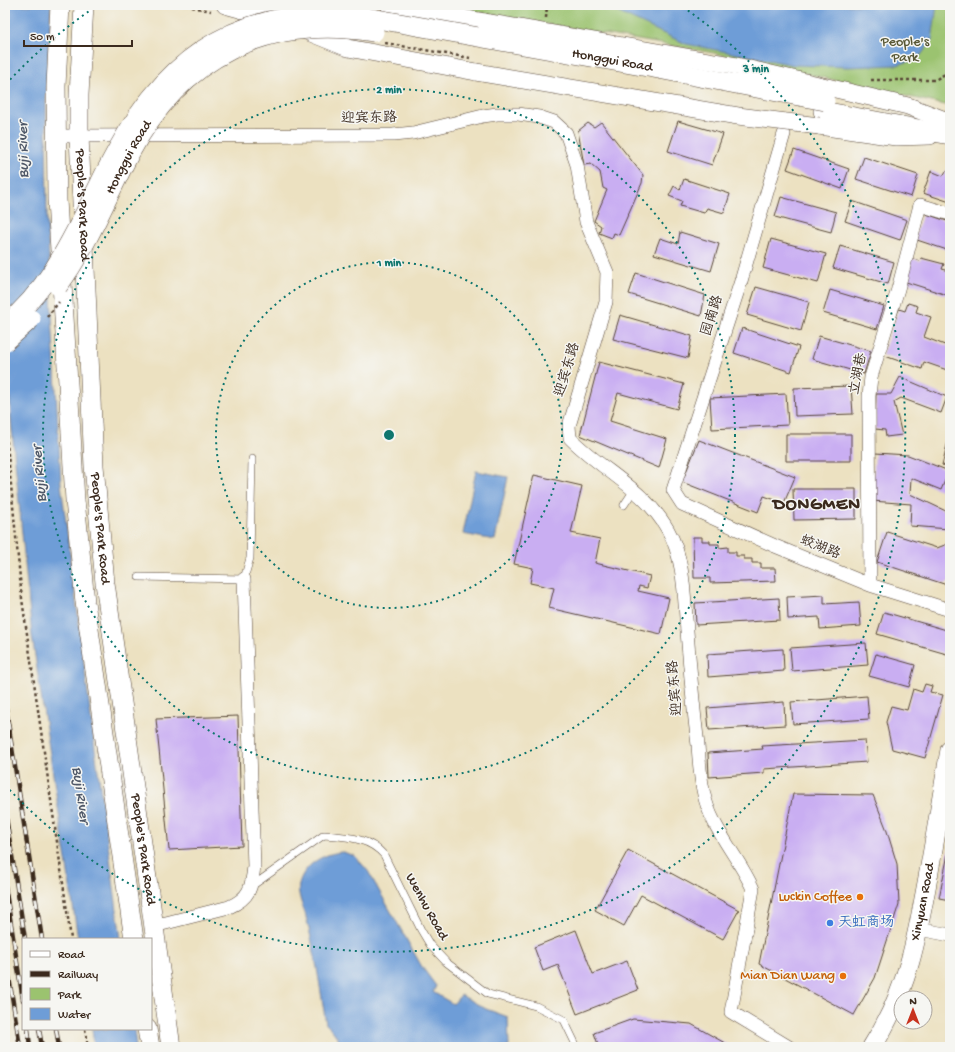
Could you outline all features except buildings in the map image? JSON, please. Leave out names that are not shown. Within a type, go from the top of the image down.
[{"type":"main road","name":"People's Park Road","points":[[60,5],[56,86],[57,200],[75,507],[86,602],[134,938]]},
{"type":"main road","name":"People's Park Road","points":[[84,5],[79,95],[79,136],[94,466],[98,514],[105,583],[171,1047]]},
{"type":"main road","name":"Honggui Road","points":[[5,325],[16,317],[35,296],[58,263],[117,150],[150,98],[166,80],[198,53],[221,39],[263,21],[290,16],[317,14],[342,14],[366,17],[653,68],[824,106]]},
{"type":"main road","name":"Honggui Road","points":[[5,342],[24,327],[42,307],[76,259],[131,152],[150,120],[171,94],[202,68],[231,50],[253,40],[276,33],[310,28],[353,29],[824,106],[950,129]]},
{"type":"main road","name":"Xinyuan Road","points":[[872,1047],[887,1024],[912,960],[919,929],[950,750]]},
{"type":"main road","points":[[147,1030],[150,1047]]},
{"type":"street","name":"Honggui Road","points":[[225,5],[276,19],[348,48],[473,65],[738,116],[824,106]]},
{"type":"street","name":"Honggui Road","points":[[389,5],[732,65],[896,137],[950,129]]},
{"type":"street","name":"迎宾东路","points":[[56,136],[393,135],[497,114],[539,117],[554,122],[566,133],[571,144],[576,165],[586,222],[608,272],[606,302],[568,426],[570,438],[634,490],[652,509],[668,531],[677,552],[683,579],[692,697],[703,790],[712,821],[746,873],[753,889],[731,1012],[789,1047]]},
{"type":"street","name":"园南路","points":[[682,504],[673,490],[742,281],[784,134]]},
{"type":"street","name":"立湖巷","points":[[870,586],[869,396],[871,377],[898,289],[920,205],[950,214]]},
{"type":"street","name":"蛟湖路","points":[[682,504],[775,546],[870,586],[950,610]]},
{"type":"street","points":[[154,926],[230,907],[239,903],[247,896],[250,887],[254,866],[244,579]]},
{"type":"street","points":[[919,929],[950,935]]},
{"type":"lane","points":[[139,577],[244,579],[250,558],[252,459]]},
{"type":"lane","points":[[624,505],[634,490]]},
{"type":"lane","name":"Wenhu Road","points":[[250,887],[324,835],[356,838],[377,847],[384,855],[421,930],[430,945],[446,962],[488,994],[536,1006],[564,1020],[577,1047]]},
{"type":"path","points":[[546,18],[547,5]]},
{"type":"path","points":[[382,42],[473,65]]},
{"type":"path","points":[[44,319],[62,298]]},
{"type":"path","points":[[5,424],[22,599],[71,938]]},
{"type":"path","points":[[85,1030],[88,1047]]},
{"type":"green space","name":"People's Park","points":[[436,5],[950,5],[950,106],[714,53]]},
{"type":"water","name":"Buji River","points":[[5,5],[51,5],[46,100],[47,220],[61,484],[121,938],[78,938],[32,636],[11,420],[5,325]]},
{"type":"water","name":"People's Park","points":[[602,5],[937,5],[932,40],[921,55],[910,61],[897,65],[848,67],[794,65],[686,44]]},
{"type":"water","points":[[476,471],[508,477],[495,540],[463,534]]},
{"type":"water","points":[[343,852],[355,856],[368,871],[422,967],[436,986],[433,992],[453,1004],[461,995],[486,1009],[508,1017],[509,1047],[340,1047],[335,1034],[326,1024],[309,927],[300,899],[299,884],[305,871],[310,865],[322,857]]},
{"type":"water","points":[[92,1030],[134,1030],[136,1047],[94,1047]]},
{"type":"railway","points":[[5,703],[42,938]]},
{"type":"railway","points":[[5,811],[25,938]]},
{"type":"railway","points":[[5,886],[22,994]]},
{"type":"railway","points":[[5,952],[20,1047]]},
{"type":"railway","points":[[28,1030],[30,1047]]},
{"type":"railway","points":[[39,1030],[42,1047]]},
{"type":"railway","points":[[56,1030],[59,1047]]},
{"type":"place","name":"Luckin Coffee","points":[[860,897]]},
{"type":"place","name":"天虹商场","points":[[830,923]]},
{"type":"place","name":"Mian Dian Wang","points":[[843,976]]},
{"type":"district","name":"DONGMEN","points":[[817,505]]}]
